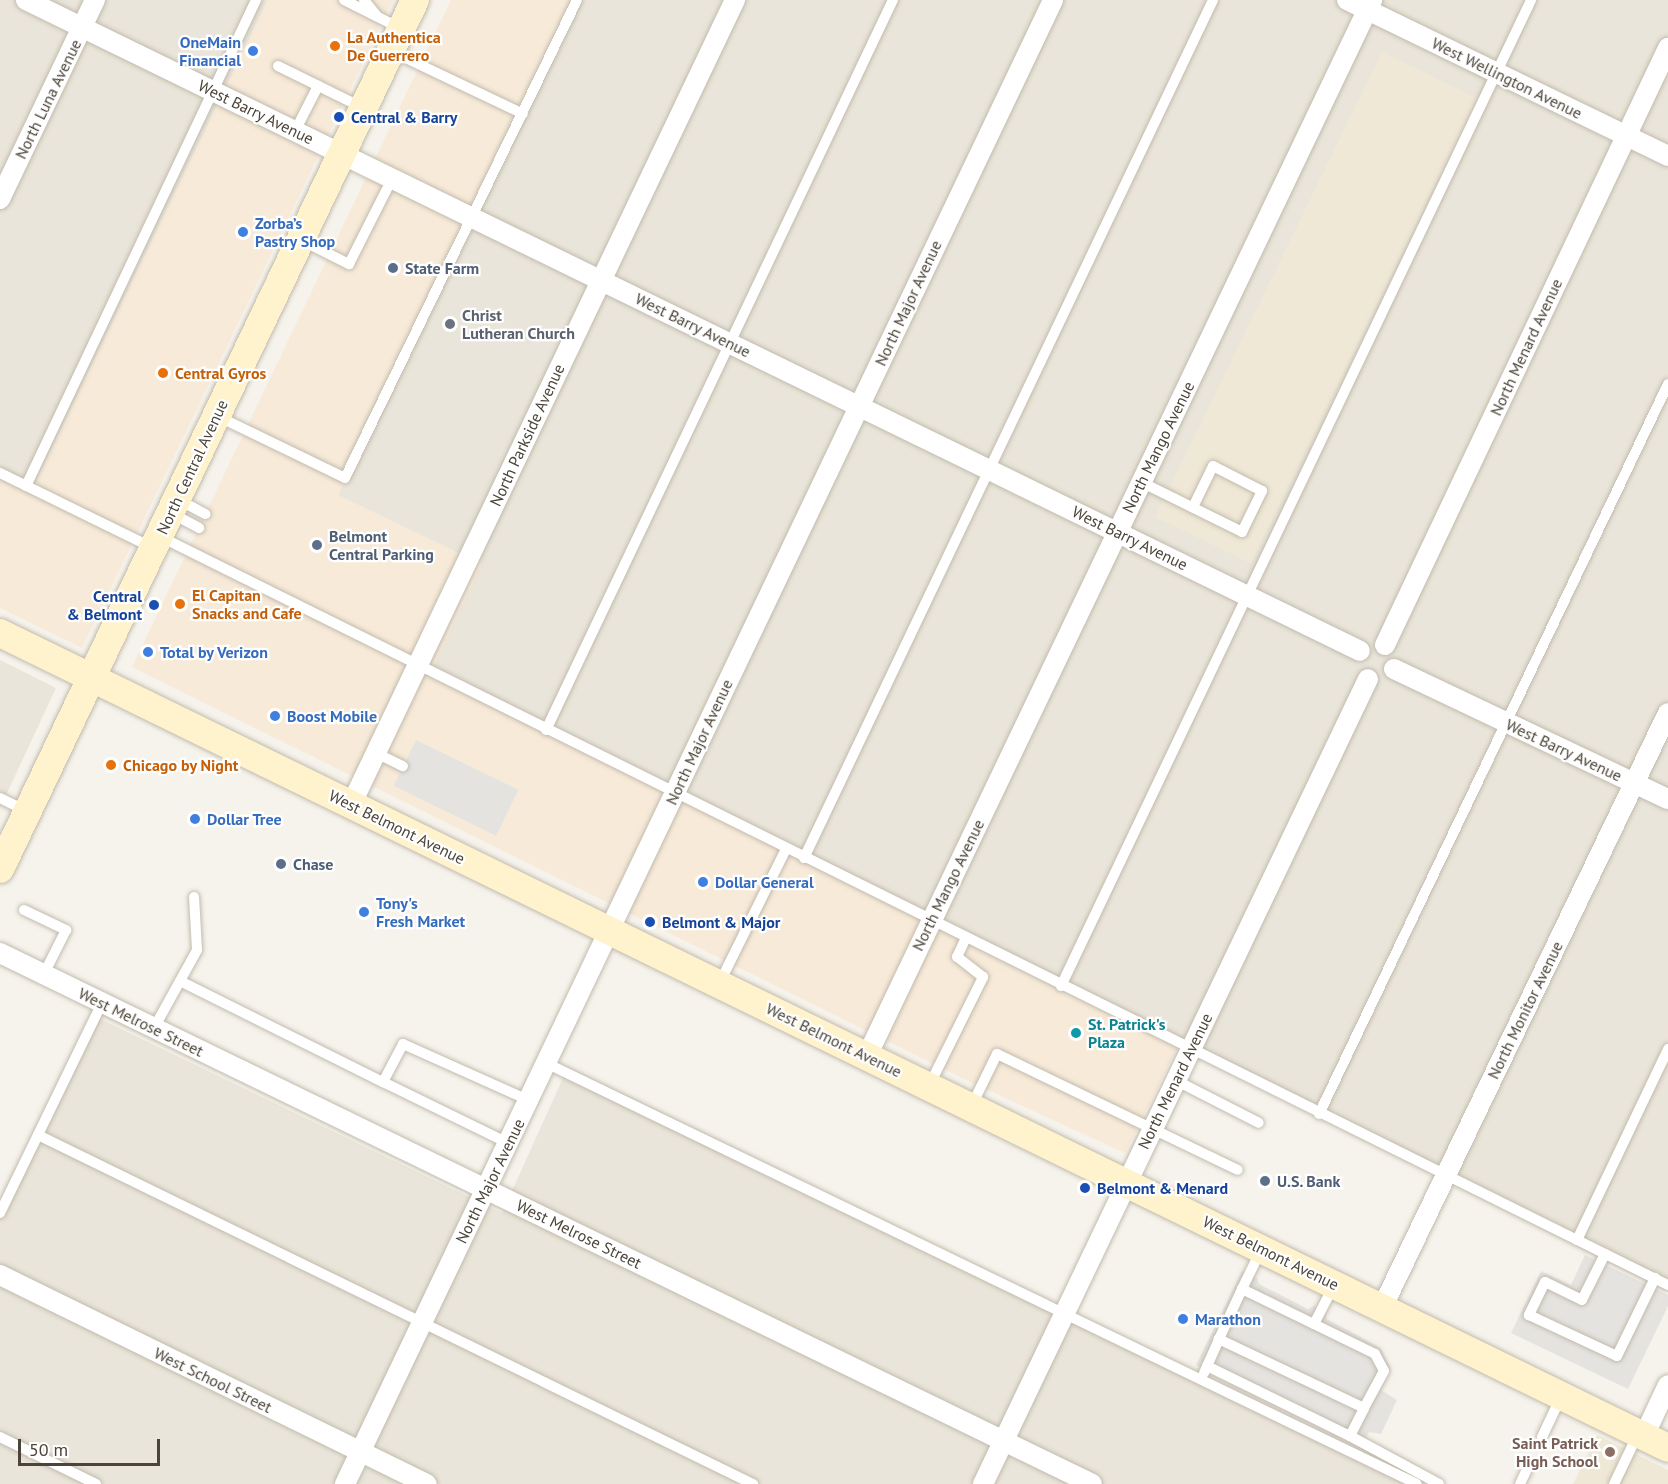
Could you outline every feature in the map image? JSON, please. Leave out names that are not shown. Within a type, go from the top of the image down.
[{"type":"main road","name":"North Central Avenue","points":[[2,858],[27,811],[364,108],[390,32],[416,0]]},
{"type":"main road","name":"West Belmont Avenue","points":[[0,633],[1650,1439]]},
{"type":"street","name":"West Barry Avenue","points":[[26,0],[1360,651]]},
{"type":"street","name":"North Luna Avenue","points":[[0,199],[95,0]]},
{"type":"street","name":"North Parkside Avenue","points":[[351,805],[735,0]]},
{"type":"street","name":"North Major Avenue","points":[[345,1484],[1053,0]]},
{"type":"street","name":"West Wellington Avenue","points":[[1347,0],[1369,5],[1496,72],[1668,156]]},
{"type":"street","name":"North Mango Avenue","points":[[867,1056],[1369,5]]},
{"type":"street","name":"North Menard Avenue","points":[[1385,645],[1668,48]]},
{"type":"street","points":[[1371,644],[1385,645],[1395,657],[1395,669],[1381,681],[1368,679],[1359,670],[1360,651],[1371,644]]},
{"type":"street","name":"West Barry Avenue","points":[[1395,669],[1668,799]]},
{"type":"street","name":"North Menard Avenue","points":[[983,1484],[1368,679]]},
{"type":"street","name":"North Monitor Avenue","points":[[1382,1308],[1668,713]]},
{"type":"street","name":"West Melrose Street","points":[[0,953],[1092,1484]]},
{"type":"street","name":"West School Street","points":[[0,1275],[427,1484]]},
{"type":"street","points":[[1650,1439],[1668,1385]]},
{"type":"lane","points":[[26,486],[256,0]]},
{"type":"lane","points":[[344,0],[390,32],[523,114]]},
{"type":"lane","points":[[364,0],[390,32]]},
{"type":"lane","points":[[216,416],[345,478],[577,0]]},
{"type":"lane","points":[[546,730],[893,0]]},
{"type":"lane","points":[[804,858],[1213,0]]},
{"type":"lane","points":[[1061,986],[1531,0]]},
{"type":"lane","points":[[278,66],[364,108]]},
{"type":"lane","points":[[295,131],[318,86]]},
{"type":"lane","points":[[301,240],[349,264],[392,178]]},
{"type":"lane","points":[[1319,1114],[1668,384]]},
{"type":"lane","points":[[1141,482],[1242,531],[1262,491],[1213,466],[1193,507]]},
{"type":"lane","points":[[0,473],[26,486],[165,524],[198,528]]},
{"type":"lane","points":[[165,524],[205,514]]},
{"type":"lane","points":[[165,524],[417,666],[1668,1285]]},
{"type":"lane","points":[[376,753],[403,766]]},
{"type":"lane","points":[[0,798],[27,811]]},
{"type":"lane","points":[[719,984],[786,849]]},
{"type":"lane","points":[[154,1028],[197,950],[194,897]]},
{"type":"lane","points":[[24,910],[66,930],[44,974]]},
{"type":"lane","points":[[929,1086],[983,977],[957,957],[966,938]]},
{"type":"lane","points":[[180,981],[508,1143]]},
{"type":"lane","points":[[0,1213],[102,1002]]},
{"type":"lane","points":[[383,1082],[403,1044],[528,1100]]},
{"type":"lane","points":[[1577,1240],[1668,1049]]},
{"type":"lane","points":[[971,1107],[998,1054],[1151,1131],[1238,1170]]},
{"type":"lane","points":[[546,1063],[1417,1484]]},
{"type":"lane","points":[[1175,1080],[1259,1123]]},
{"type":"lane","points":[[38,1135],[753,1484]]},
{"type":"lane","points":[[1201,1378],[1262,1249]]},
{"type":"lane","points":[[1605,1254],[1582,1300],[1545,1282],[1528,1315],[1617,1356],[1655,1278]]},
{"type":"lane","points":[[1314,1324],[1334,1284]]},
{"type":"lane","points":[[1242,1289],[1375,1354],[1384,1371],[1350,1436]]},
{"type":"lane","points":[[1219,1339],[1364,1408]]},
{"type":"lane","points":[[1207,1366],[1350,1436],[1439,1484]]},
{"type":"lane","points":[[1542,1437],[1562,1396]]},
{"type":"lane","points":[[0,1437],[96,1484]]},
{"type":"lane","points":[[1618,1483],[1650,1439]]},
{"type":"lane","points":[[1520,1484],[1527,1469]]},
{"type":"shaded area","points":[[0,0],[268,0],[34,486],[0,470]]},
{"type":"shaded area","points":[[268,0],[393,0],[82,648],[0,608],[0,470],[34,486]]},
{"type":"shaded area","points":[[451,0],[574,0],[338,495],[482,564],[431,673],[1178,1046],[1125,1153],[966,1080],[132,667]]},
{"type":"shaded area","points":[[574,0],[1668,0],[1668,1292],[431,673],[338,495]]},
{"type":"shaded area","points":[[1382,52],[1477,98],[1251,563],[1155,517]]},
{"type":"shaded area","points":[[0,660],[56,688],[0,808]]},
{"type":"shaded area","points":[[416,740],[518,790],[496,836],[394,786]]},
{"type":"shaded area","points":[[92,1015],[502,1213],[568,1067],[1424,1484],[0,1484],[0,1210]]},
{"type":"shaded area","points":[[1585,1255],[1668,1295],[1668,1306],[1628,1389],[1511,1333],[1541,1271],[1571,1285]]},
{"type":"shaded area","points":[[1242,1271],[1257,1278],[1259,1284],[1308,1309],[1314,1306],[1326,1312],[1327,1319],[1381,1348],[1391,1369],[1381,1390],[1397,1400],[1381,1434],[1369,1432],[1361,1447],[1196,1365]]},
{"type":"shaded area","name":"Saint Patrick High School","points":[[1597,1435],[1668,1470],[1668,1484],[1573,1484]]},
{"type":"place","name":"La Authentica De Guerrero","points":[[335,46]]},
{"type":"place","name":"OneMain Financial","points":[[253,51]]},
{"type":"place","name":"Central & Barry","points":[[339,117]]},
{"type":"place","name":"Zorba’s Pastry Shop","points":[[243,232]]},
{"type":"place","name":"State Farm","points":[[393,268]]},
{"type":"place","name":"Christ Lutheran Church","points":[[450,324]]},
{"type":"place","name":"Central Gyros","points":[[163,373]]},
{"type":"place","name":"Belmont Central Parking","points":[[317,545]]},
{"type":"place","name":"El Capitan Snacks and Cafe","points":[[180,604]]},
{"type":"place","name":"Central & Belmont","points":[[154,605]]},
{"type":"place","name":"Total by Verizon","points":[[148,652]]},
{"type":"place","name":"Boost Mobile","points":[[275,716]]},
{"type":"place","name":"Chicago by Night","points":[[111,765]]},
{"type":"place","name":"Dollar Tree","points":[[195,819]]},
{"type":"place","name":"Chase","points":[[281,864]]},
{"type":"place","name":"Dollar General","points":[[703,882]]},
{"type":"place","name":"Tony's Fresh Market","points":[[364,912]]},
{"type":"place","name":"Belmont & Major","points":[[650,922]]},
{"type":"place","name":"St. Patrick's Plaza","points":[[1076,1033]]},
{"type":"place","name":"U.S. Bank","points":[[1265,1181]]},
{"type":"place","name":"Belmont & Menard","points":[[1085,1188]]},
{"type":"place","name":"Marathon","points":[[1183,1319]]},
{"type":"place","name":"Saint Patrick High School","points":[[1610,1452]]}]
